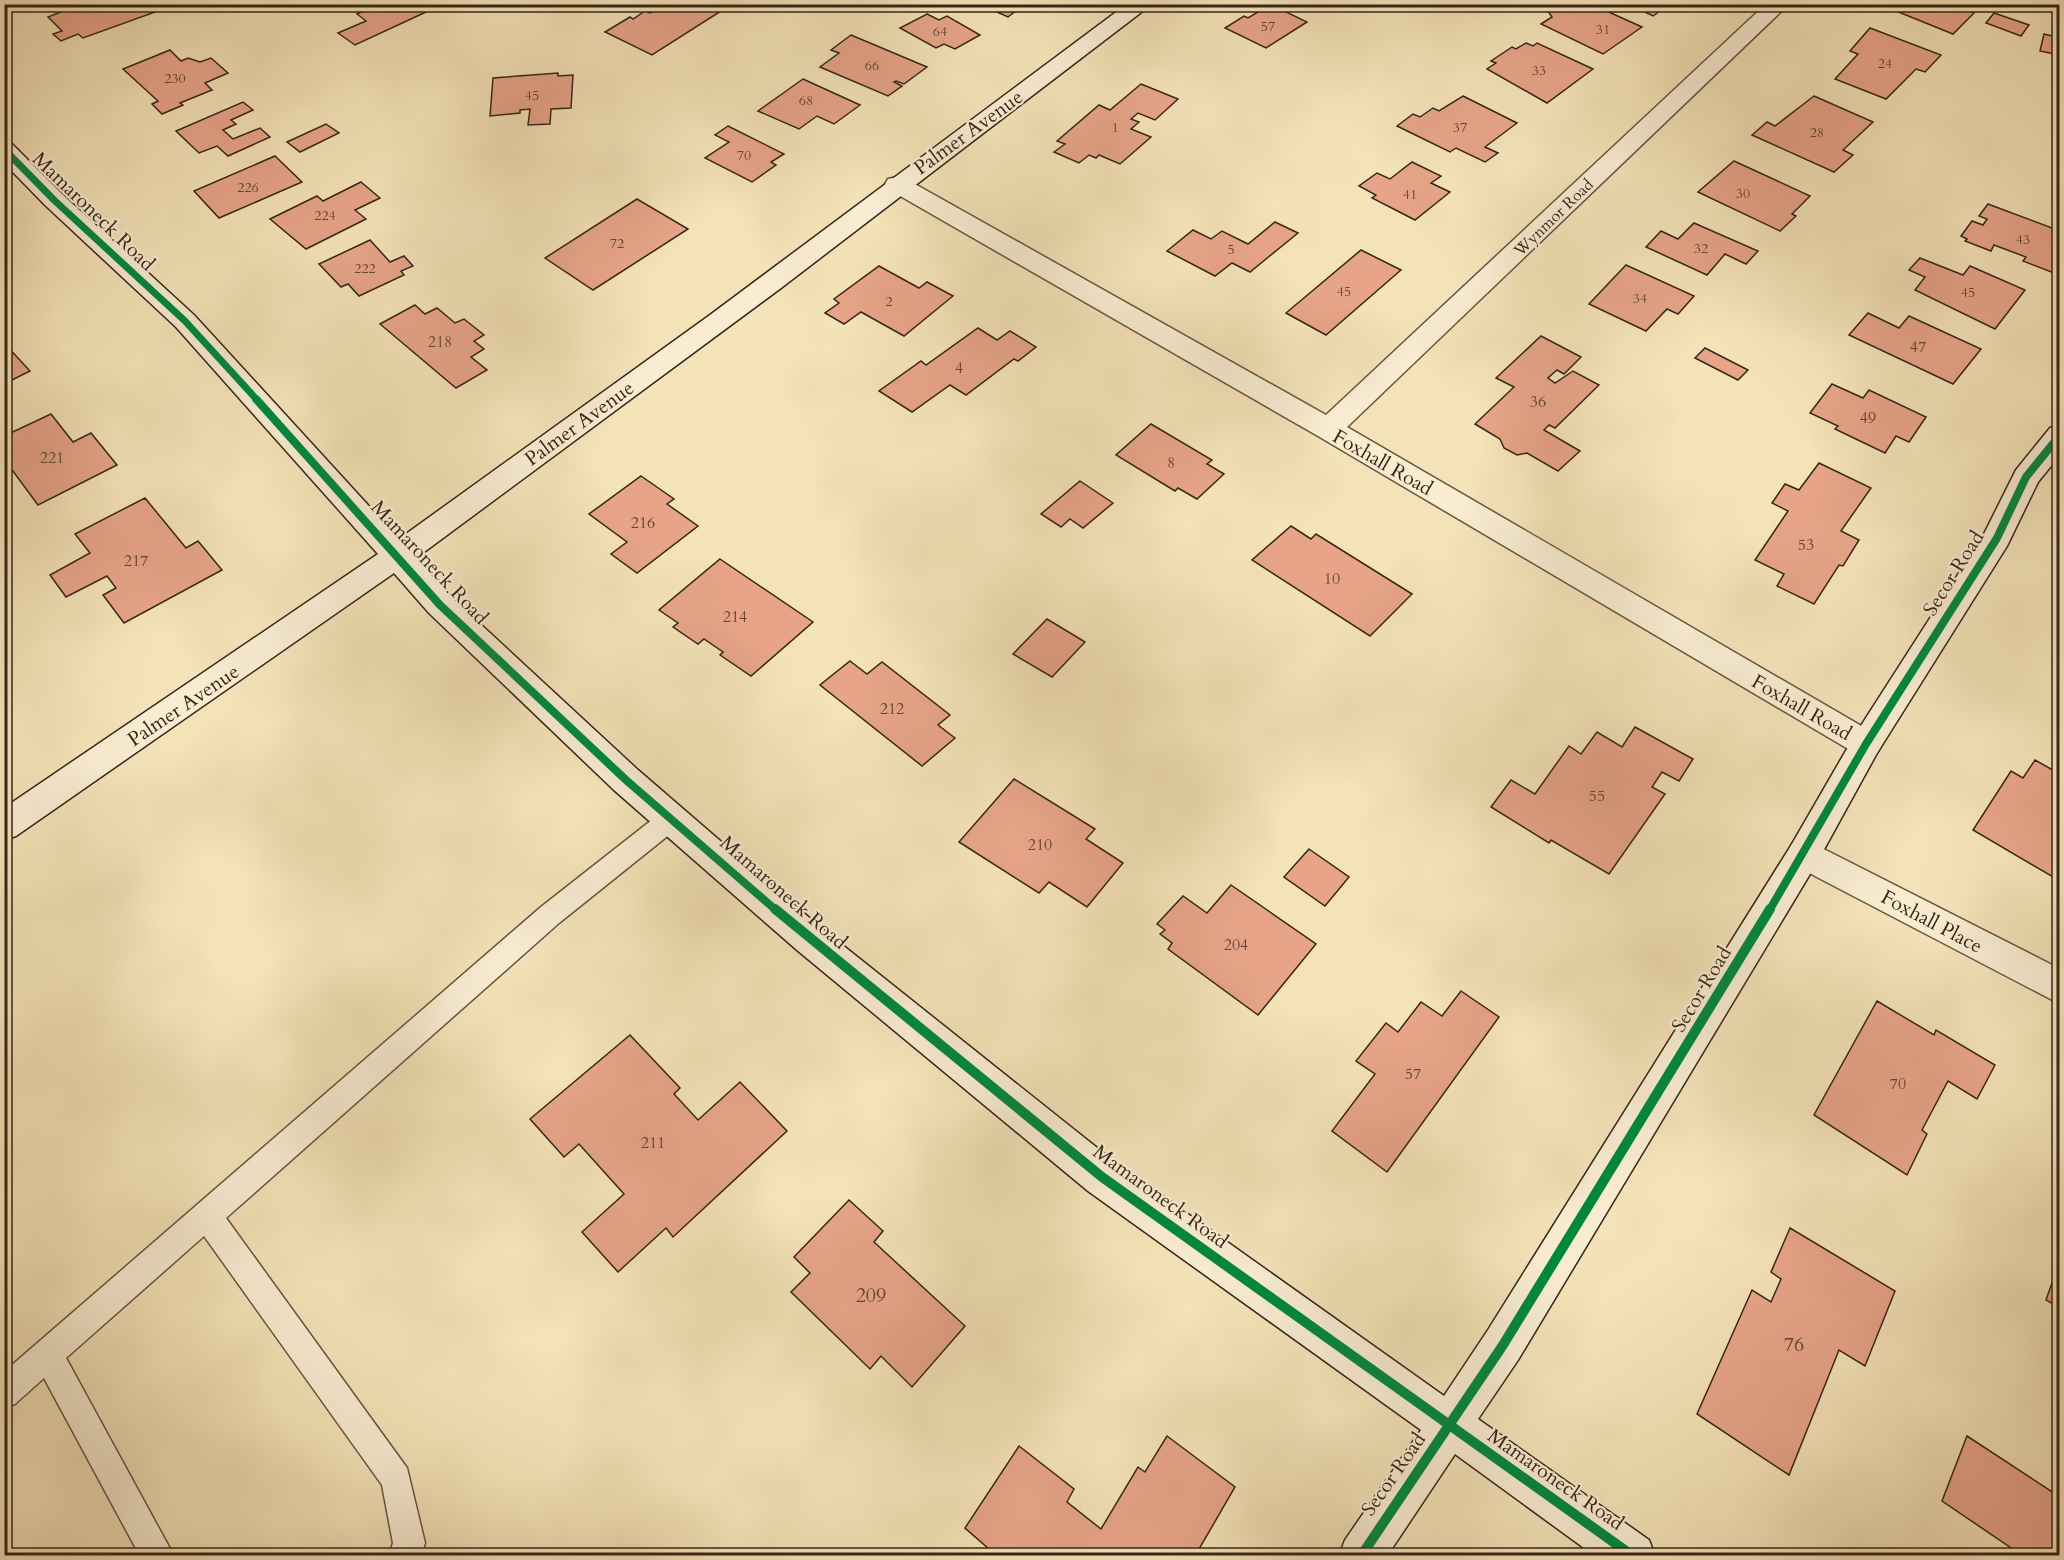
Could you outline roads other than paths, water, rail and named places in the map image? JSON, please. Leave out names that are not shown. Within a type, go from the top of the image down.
[{"type":"street","name":"Palmer Avenue","points":[[4,825],[303,624],[722,320],[897,184],[1142,4]]},
{"type":"street","name":"Wynmor Road","points":[[1328,429],[1779,4]]},
{"type":"street","name":"Mamaroneck Road","points":[[4,149],[54,200],[185,321],[440,605],[671,819],[809,939],[1102,1177],[1633,1556]]},
{"type":"street","name":"Foxhall Road","points":[[897,184],[1328,429],[1866,744]]},
{"type":"street","name":"Secor Road","points":[[1361,1556],[1503,1346],[1804,854],[1866,744],[1997,538],[2026,477],[2060,435]]},
{"type":"street","name":"Foxhall Place","points":[[1804,854],[2060,988]]},
{"type":"lane","points":[[4,1393],[550,915],[671,819]]},
{"type":"lane","points":[[207,1216],[396,1479],[409,1543],[405,1556]]},
{"type":"lane","points":[[48,1355],[158,1556]]}]
